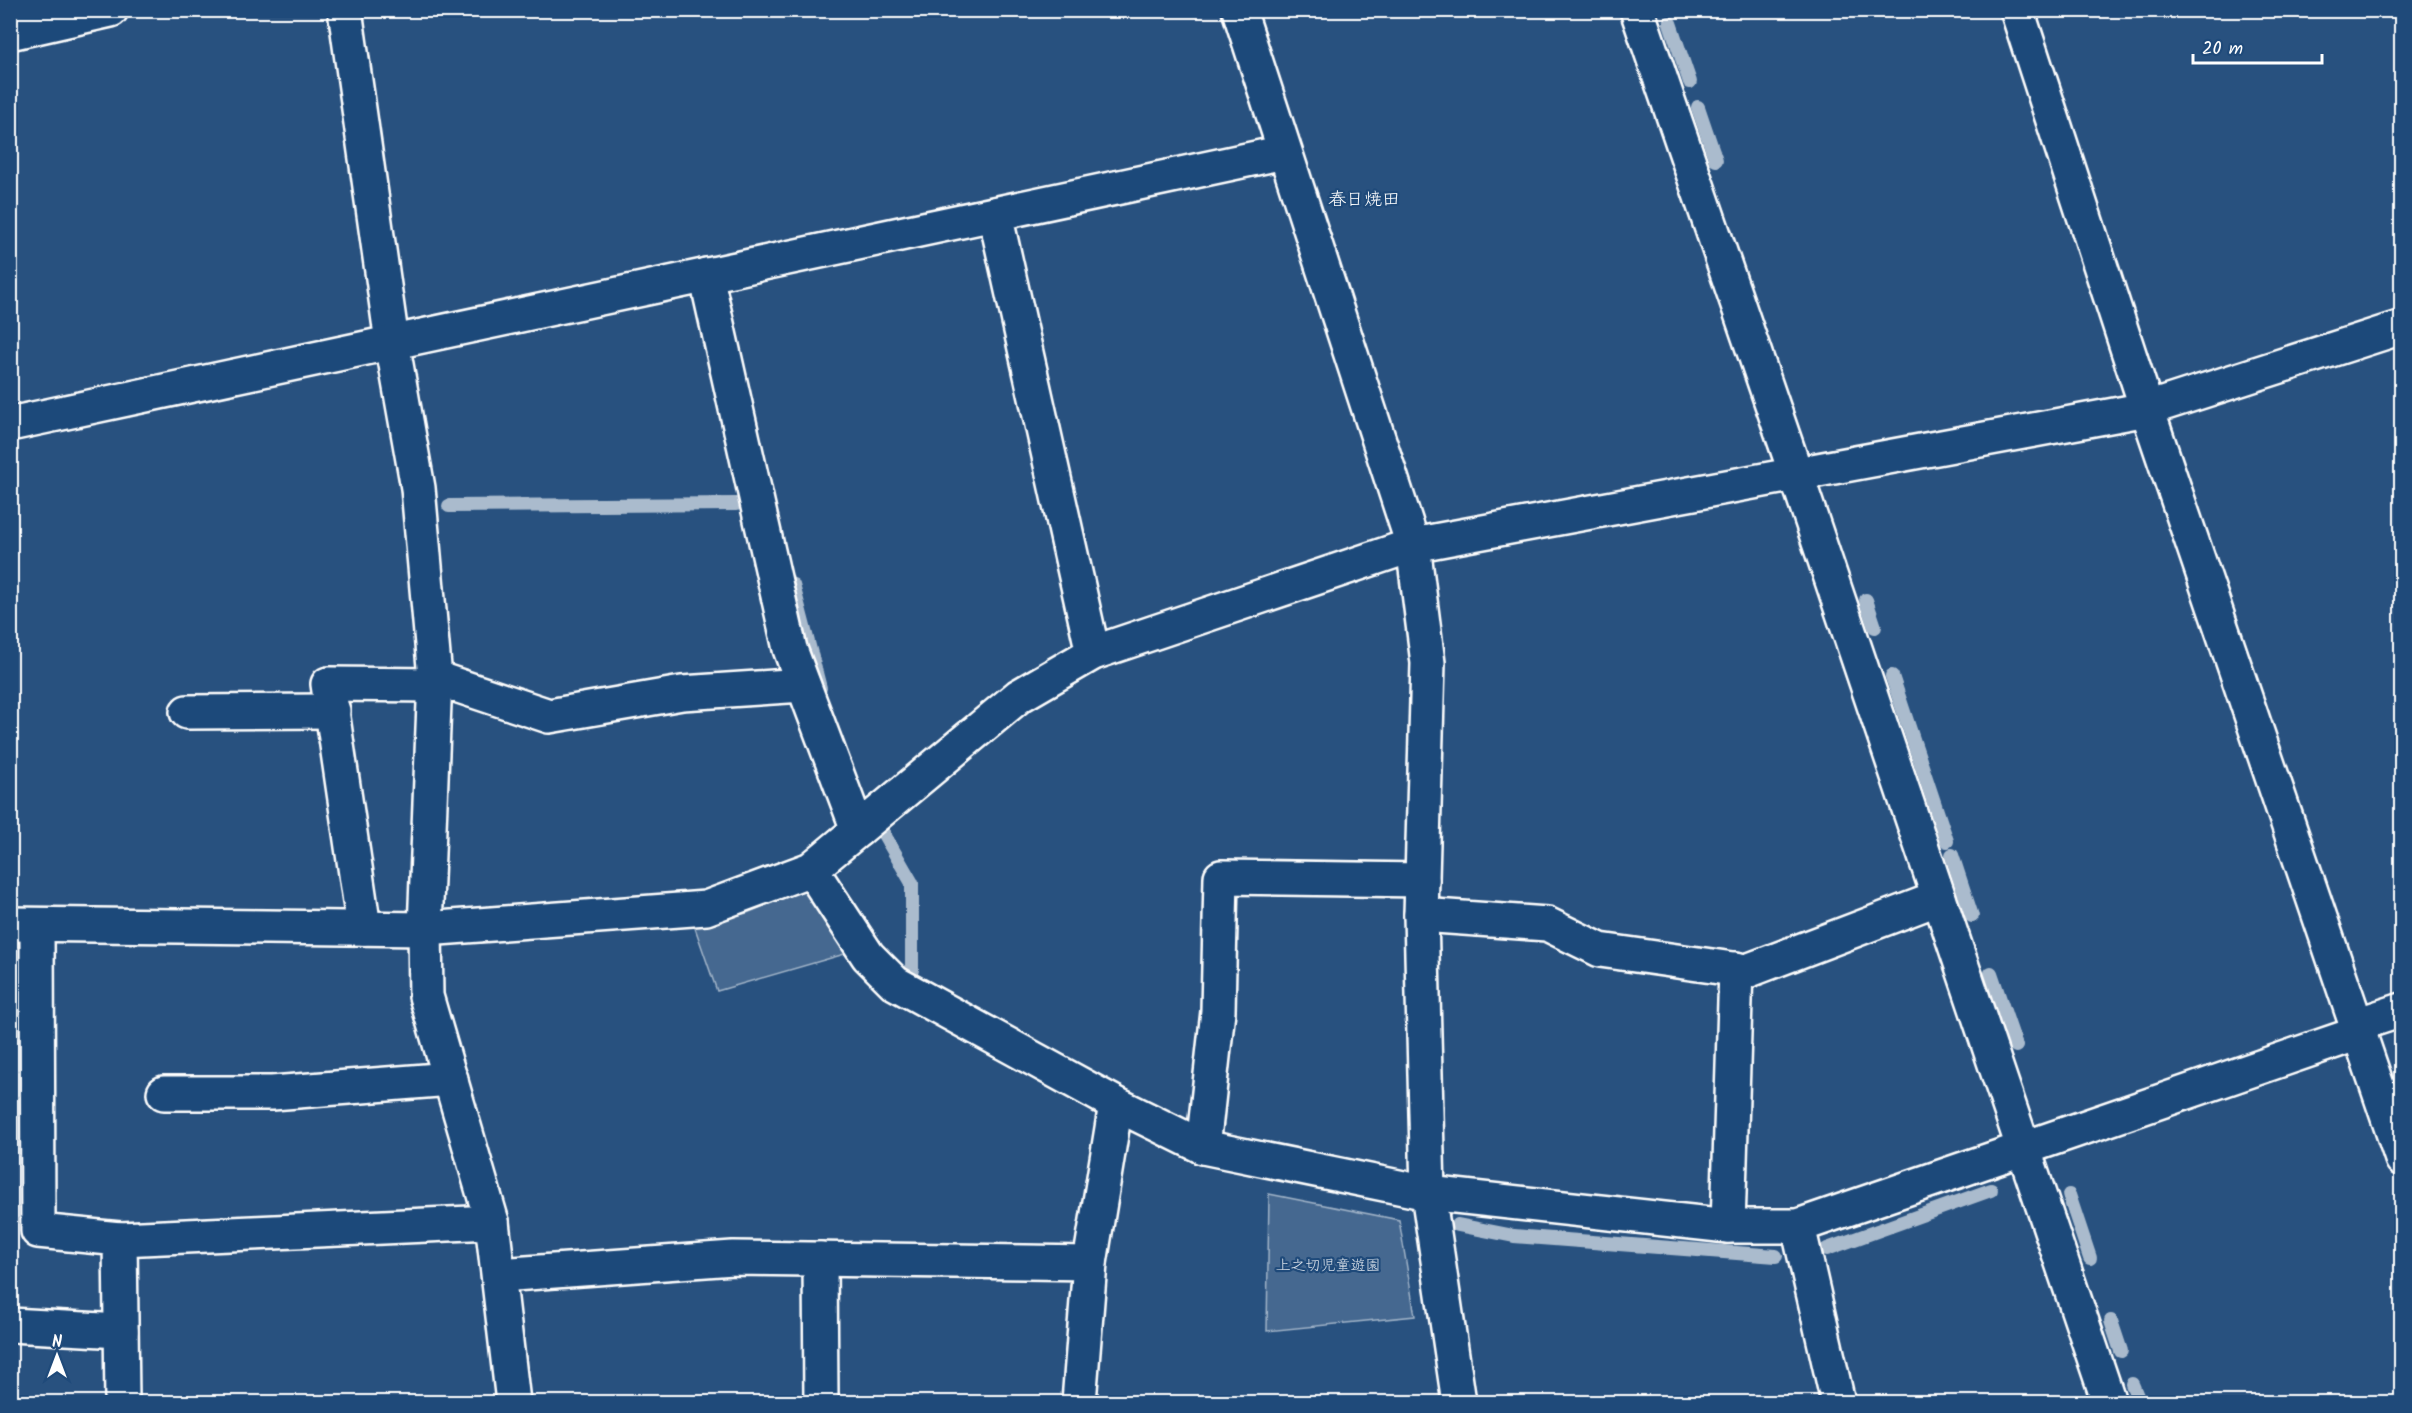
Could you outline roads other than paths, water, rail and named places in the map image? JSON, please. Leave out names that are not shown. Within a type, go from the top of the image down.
[{"type":"street","points":[[10,33],[111,10]]},
{"type":"street","points":[[345,10],[393,342],[418,488],[435,682],[425,929],[426,996],[492,1222],[513,1402]]},
{"type":"street","points":[[1239,10],[1413,545],[1428,663],[1421,915],[1428,1192],[1459,1402]]},
{"type":"street","points":[[1637,10],[2109,1402]]},
{"type":"street","points":[[2017,10],[2147,409],[2402,1160]]},
{"type":"street","points":[[10,424],[1284,152]]},
{"type":"street","points":[[995,214],[1093,653]]},
{"type":"street","points":[[706,275],[790,649],[858,830]]},
{"type":"street","points":[[492,1222],[120,1239],[38,1231],[24,925],[425,929],[706,908],[811,869],[1019,696],[1093,653],[1413,545],[2147,409],[2402,327]]},
{"type":"street","points":[[364,928],[328,684],[435,682],[549,716],[681,693],[803,685]]},
{"type":"street","points":[[188,712],[333,711]]},
{"type":"street","points":[[811,869],[868,956],[895,983],[1116,1104],[1203,1147],[1428,1192],[1728,1226],[1798,1226],[2023,1149],[2357,1029],[2402,1010]]},
{"type":"street","points":[[1203,1147],[1218,1011],[1221,877],[1422,880]]},
{"type":"street","points":[[1421,915],[1547,924],[1600,950],[1747,970],[1939,898]]},
{"type":"street","points":[[1728,1226],[1736,969]]},
{"type":"street","points":[[164,1093],[272,1093],[451,1079]]},
{"type":"street","points":[[1080,1402],[1090,1263],[1116,1104]]},
{"type":"street","points":[[1798,1226],[1838,1402]]},
{"type":"street","points":[[120,1239],[122,1402]]},
{"type":"street","points":[[499,1275],[733,1258],[1090,1263]]},
{"type":"street","points":[[820,1259],[821,1402]]},
{"type":"street","points":[[10,1325],[121,1331]]},
{"type":"waterway","points":[[1670,23],[1690,82]]},
{"type":"waterway","points":[[1698,107],[1716,160]]},
{"type":"waterway","points":[[449,506],[736,504]]},
{"type":"waterway","points":[[793,585],[820,688]]},
{"type":"waterway","points":[[1866,600],[1875,627]]},
{"type":"waterway","points":[[1892,676],[1947,841]]},
{"type":"waterway","points":[[882,831],[912,883],[912,970]]},
{"type":"waterway","points":[[1952,855],[1972,916]]},
{"type":"waterway","points":[[1991,973],[2016,1046]]},
{"type":"waterway","points":[[1827,1249],[1991,1190]]},
{"type":"waterway","points":[[2069,1195],[2090,1258]]},
{"type":"waterway","points":[[1458,1225],[1514,1236],[1776,1256]]},
{"type":"waterway","points":[[2111,1321],[2121,1351]]},
{"type":"waterway","points":[[2132,1384],[2137,1396]]},
{"type":"district","name":"春日焼田","points":[[1364,199]]},
{"type":"park label","name":"上之切児童遊園","points":[[1328,1265]]}]
